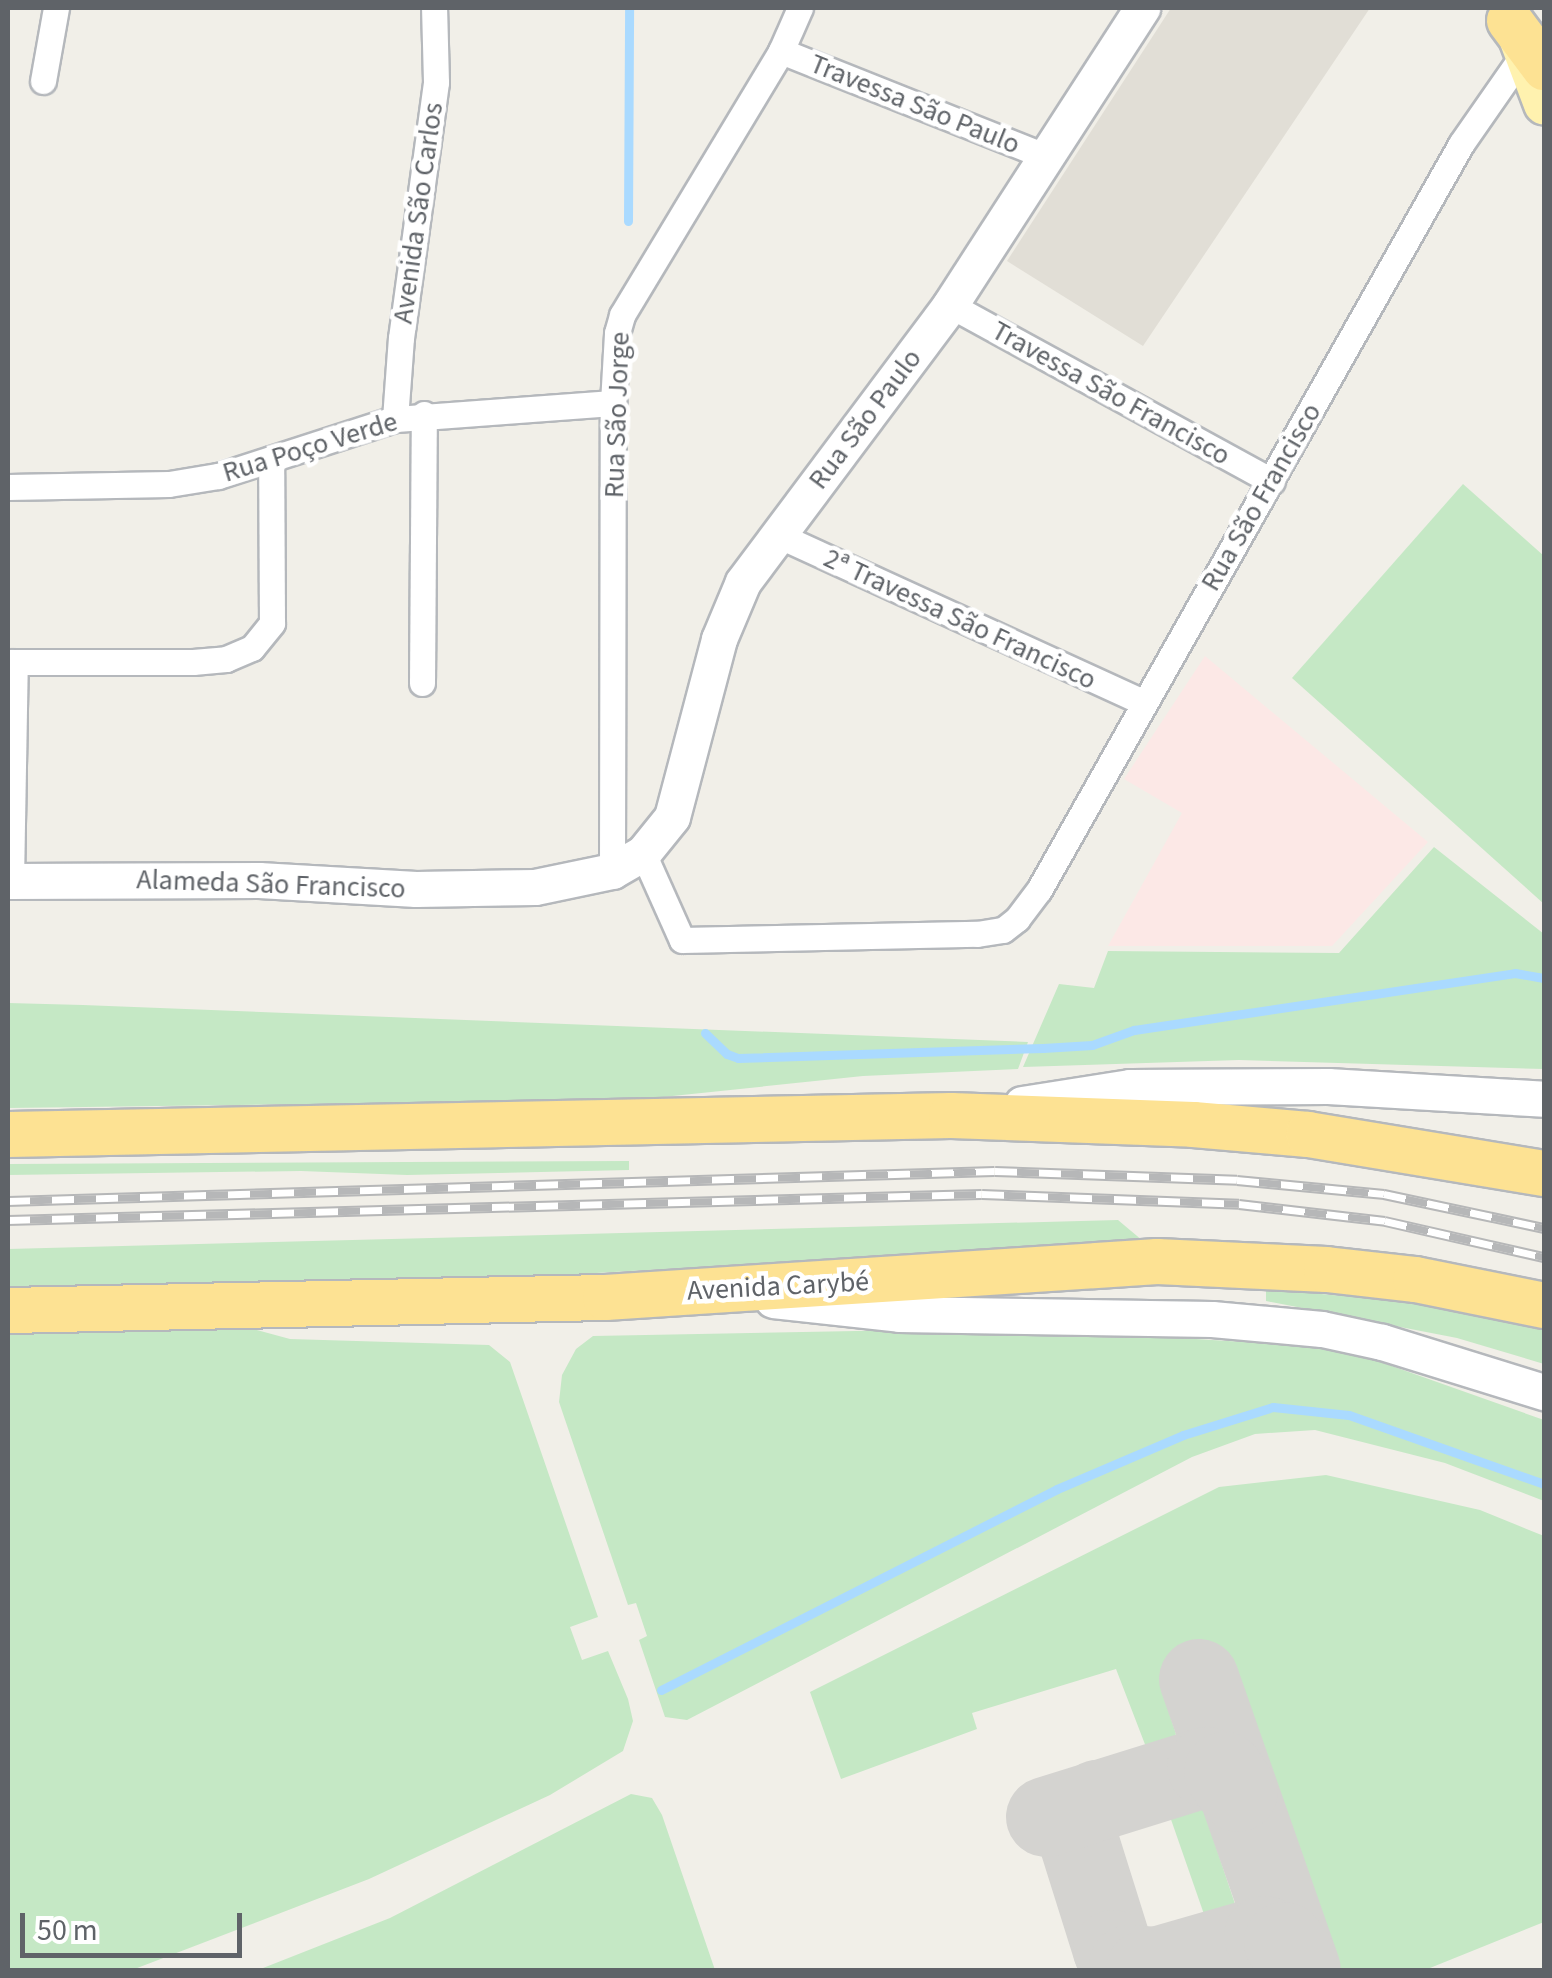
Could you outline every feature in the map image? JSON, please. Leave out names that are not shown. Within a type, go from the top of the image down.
[{"type":"highway","points":[[8,1134],[951,1115],[1194,1124],[1308,1134],[1544,1173]]},
{"type":"highway","name":"Avenida Carybé","points":[[8,1310],[693,1291],[1157,1261],[1379,1275],[1544,1305]]},
{"type":"main road","points":[[1520,36],[1544,104]]},
{"type":"street","points":[[43,81],[56,8]]},
{"type":"street","name":"Avenida São Carlos","points":[[395,420],[409,273],[439,49],[434,8]]},
{"type":"street","name":"Rua São Jorge","points":[[612,871],[613,403],[622,315],[782,51],[800,8]]},
{"type":"street","name":"Rua São Paulo","points":[[643,853],[672,817],[733,600],[950,305],[1142,8]]},
{"type":"street","name":"Rua São Francisco","points":[[643,853],[682,940],[990,933],[1002,930],[1029,906],[1520,36]]},
{"type":"street","name":"Travessa São Paulo","points":[[782,51],[1048,156]]},
{"type":"street","name":"Travessa São Francisco","points":[[950,305],[1272,481]]},
{"type":"street","name":"Rua Poço Verde","points":[[8,488],[169,484],[218,476],[424,414],[613,403]]},
{"type":"street","points":[[422,682],[424,414]]},
{"type":"street","points":[[9,881],[11,662],[193,662],[226,659],[252,648],[272,623],[271,459]]},
{"type":"street","name":"2ª Travessa São Francisco","points":[[778,536],[1143,702]]},
{"type":"street","points":[[612,871],[643,853]]},
{"type":"street","name":"Alameda São Francisco","points":[[9,881],[204,880],[416,889],[535,888],[612,871]]},
{"type":"street","points":[[951,1115],[1130,1088],[1328,1086],[1542,1099]]},
{"type":"street","points":[[693,1291],[899,1314],[1212,1319],[1322,1329],[1382,1342],[1544,1392]]},
{"type":"shaded area","points":[[1171,8],[1370,8],[1143,346],[1007,261]]},
{"type":"shaded area","points":[[1205,656],[1428,842],[1332,946],[1108,946],[1182,813],[1124,779]]},
{"type":"green space","points":[[1463,484],[1544,556],[1544,904],[1292,678]]},
{"type":"green space","points":[[1434,847],[1544,934],[1544,1069],[1239,1060],[1023,1067],[1059,984],[1094,988],[1108,951],[1339,953]]},
{"type":"green space","points":[[8,1003],[1028,1042],[1018,1069],[863,1076],[634,1100],[8,1108]]},
{"type":"green space","points":[[629,1161],[629,1170],[407,1175],[301,1171],[8,1175],[8,1164]]},
{"type":"green space","points":[[1118,1220],[1143,1241],[511,1278],[8,1293],[8,1249]]},
{"type":"green space","points":[[1266,1289],[1429,1304],[1544,1327],[1544,1364],[1457,1338],[1266,1301]]},
{"type":"green space","points":[[8,1323],[246,1327],[290,1339],[489,1345],[510,1362],[598,1617],[570,1627],[582,1660],[608,1651],[628,1699],[633,1721],[623,1751],[550,1795],[369,1879],[132,1970],[8,1970]]},
{"type":"green space","points":[[1020,1328],[1341,1348],[1544,1420],[1544,1501],[1445,1463],[1315,1430],[1255,1434],[1192,1457],[687,1720],[665,1717],[639,1640],[647,1636],[636,1603],[628,1605],[559,1402],[562,1375],[576,1349],[593,1336]]},
{"type":"green space","points":[[1326,1475],[1480,1510],[1544,1536],[1544,1922],[1425,1970],[1333,1970],[1225,1665],[1161,1688],[1176,1734],[1165,1752],[1146,1747],[1116,1669],[972,1713],[977,1729],[841,1779],[810,1692],[1219,1487]]},
{"type":"green space","points":[[1186,1791],[1199,1796],[1235,1904],[1232,1919],[1224,1923],[1214,1925],[1206,1920],[1167,1808],[1170,1797]]},
{"type":"green space","points":[[631,1794],[652,1798],[662,1815],[715,1970],[258,1970],[390,1918]]},
{"type":"waterway","points":[[628,221],[629,8]]},
{"type":"waterway","points":[[705,1033],[727,1054],[738,1058],[1092,1045],[1134,1030],[1515,973],[1544,978]]},
{"type":"waterway","points":[[661,1690],[1057,1489],[1183,1435],[1273,1407],[1349,1415],[1544,1484]]},
{"type":"taxiway","points":[[1199,1679],[1301,1970]]},
{"type":"taxiway","points":[[1046,1817],[1207,1767],[1224,1772],[1238,1792]]},
{"type":"taxiway","points":[[1097,1800],[1079,1814],[1076,1832],[1113,1950],[1129,1965],[1156,1967]]},
{"type":"taxiway","points":[[1146,1970],[1264,1936],[1284,1942],[1297,1959]]},
{"type":"railway","points":[[8,1201],[995,1171],[1237,1180],[1384,1194],[1544,1228]]},
{"type":"railway","points":[[8,1220],[982,1194],[1239,1204],[1385,1221],[1544,1257]]}]
